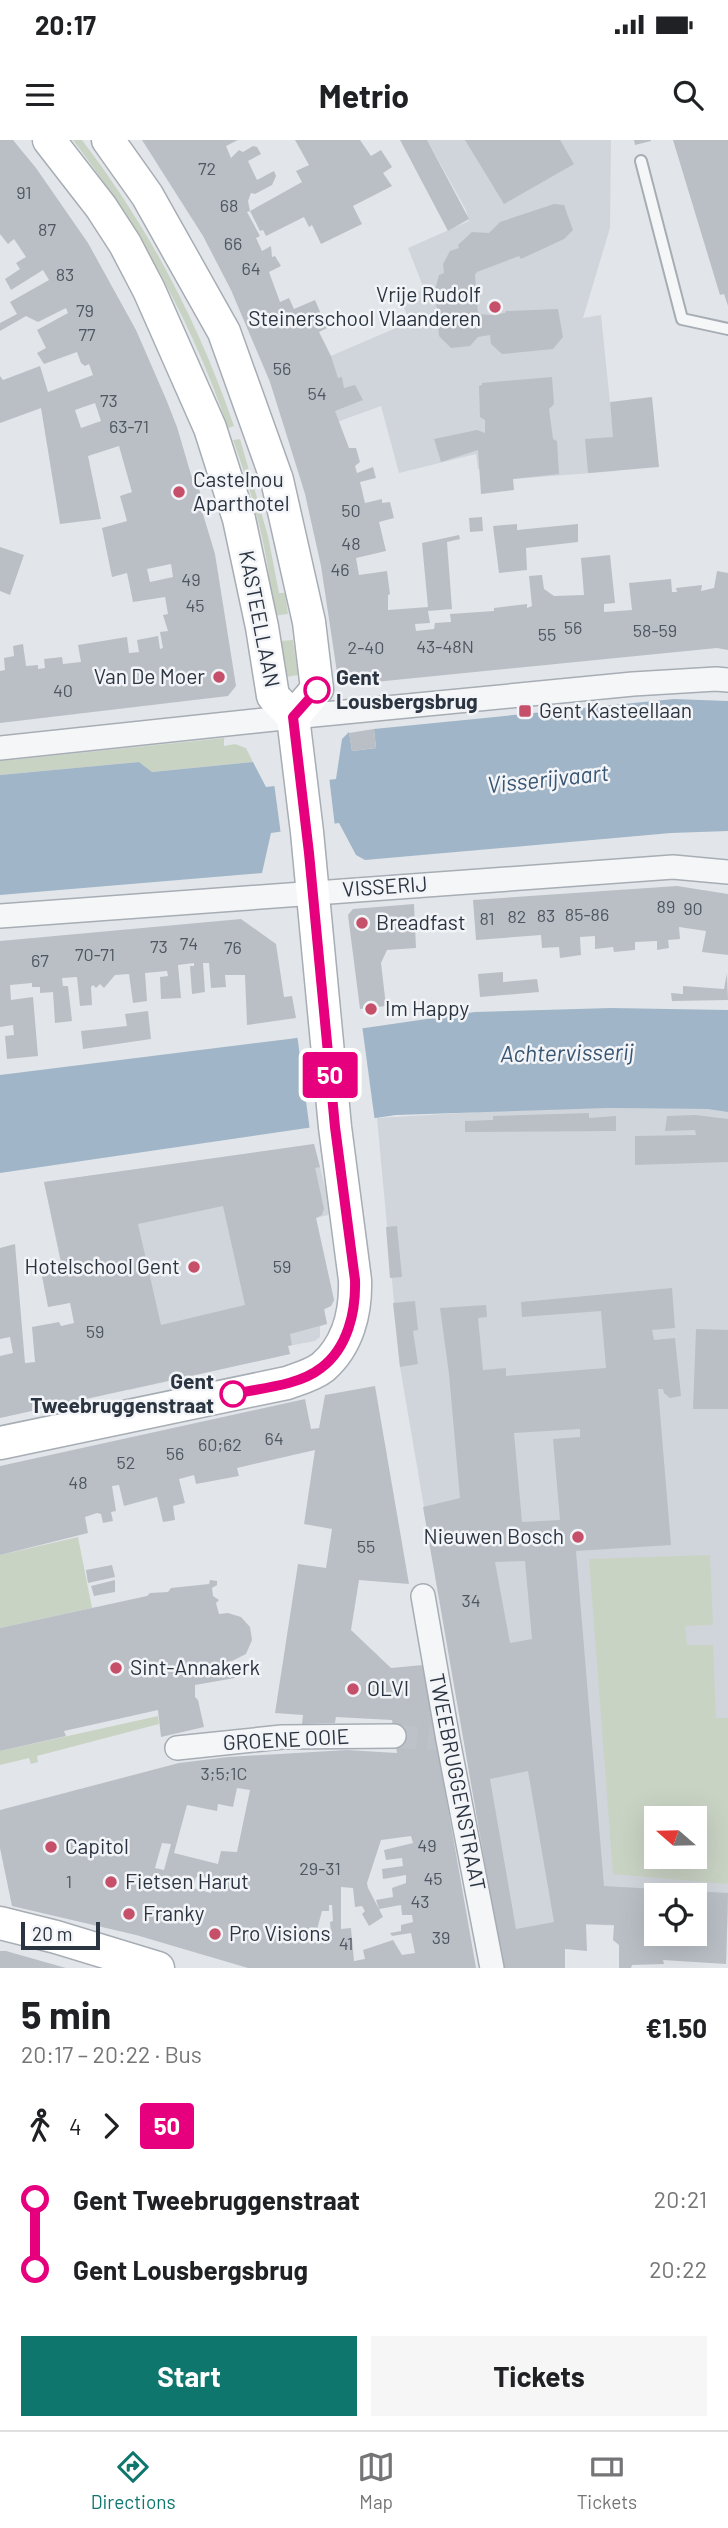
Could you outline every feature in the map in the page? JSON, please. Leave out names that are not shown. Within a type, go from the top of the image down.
[{"type":"street","name":"KASTEELLAAN","points":[[49,140],[101,207],[125,244],[149,289],[205,415],[239,519],[262,627],[273,696],[293,717],[317,690],[309,622],[277,480],[224,332],[147,195],[108,140]]},
{"type":"street","points":[[262,627],[309,622]]},
{"type":"street","points":[[0,748],[633,684],[728,680]]},
{"type":"street","points":[[0,1443],[287,1383],[322,1368],[338,1350],[350,1324],[356,1302],[355,1280],[335,1127],[307,832],[293,717]]},
{"type":"street","name":"VISSERIJ","points":[[0,916],[313,891],[673,867],[728,872]]},
{"type":"street","name":"TWEEBRUGGENSTRAAT","points":[[424,1596],[448,1740],[492,1968]]},
{"type":"street","name":"GROENE OOIE","points":[[177,1748],[282,1737],[394,1736]]},
{"type":"street","points":[[2,1925],[56,1937],[158,1968]]},
{"type":"lane","points":[[641,161],[682,319],[728,329]]},
{"type":"shaded area","name":"Vrije Rudolf Steinerschool Vlaanderen","points":[[427,140],[611,140],[610,228],[583,318],[601,315],[617,471],[513,479],[511,467],[478,469],[476,454],[399,473],[381,406],[290,439],[270,382],[410,322],[400,298],[420,291],[422,284],[408,248],[469,221],[466,210]]},
{"type":"shaded area","name":"Nieuwen Bosch","points":[[609,1108],[707,1109],[728,1112],[726,1964],[681,1946],[707,1946],[707,1883],[644,1883],[644,1932],[630,1926],[565,1924],[565,1968],[503,1968],[400,1367],[377,1118]]},
{"type":"shaded area","name":"Hotelschool Gent","points":[[314,1144],[332,1214],[316,1218],[334,1300],[331,1306],[324,1310],[327,1324],[320,1326],[320,1337],[315,1341],[288,1346],[290,1354],[129,1390],[119,1342],[64,1279],[44,1182]]},
{"type":"green space","points":[[73,140],[82,140],[150,241],[188,313],[234,426],[228,428],[181,314],[142,242]]},
{"type":"green space","points":[[240,439],[268,536],[279,593],[285,593],[288,614],[265,617],[270,593],[268,573],[256,514],[233,440]]},
{"type":"green space","points":[[293,640],[298,675],[274,679],[268,642]]},
{"type":"green space","points":[[224,738],[224,746],[235,744],[246,748],[253,762],[152,772],[139,762],[0,775],[0,761]]},
{"type":"green space","points":[[78,1537],[92,1608],[0,1628],[0,1555]]},
{"type":"green space","points":[[710,1555],[713,1625],[685,1626],[687,1645],[713,1645],[716,1718],[728,1718],[728,1884],[613,1874],[589,1559]]},
{"type":"green space","points":[[158,1716],[159,1724],[37,1756],[38,1762],[31,1764],[29,1758],[0,1765],[0,1751]]},
{"type":"water","name":"Visserijvaart","points":[[674,699],[728,701],[728,831],[671,833],[365,860],[356,855],[339,823],[271,833],[262,873],[0,895],[0,775],[139,762],[152,772],[253,762],[266,787],[336,779],[342,739],[349,732],[352,751],[376,748],[374,729]]},
{"type":"water","name":"Achtervisserij","points":[[611,1008],[728,1010],[728,1112],[707,1109],[609,1108],[396,1115],[0,1173],[0,1075],[289,1039],[475,1012]]},
{"type":"pier","points":[[329,776],[335,827],[281,835],[274,783]]},
{"type":"pier","points":[[362,1025],[375,1122],[310,1131],[297,1034]]},
{"type":"building","points":[[0,140],[13,140],[36,168],[88,243],[136,330],[177,427],[192,478],[196,477],[202,500],[199,501],[215,554],[236,686],[228,696],[0,723],[0,671],[5,670],[4,658],[14,656],[13,646],[23,644],[26,666],[38,665],[38,669],[45,668],[44,659],[62,657],[63,664],[81,662],[78,645],[127,637],[129,653],[139,652],[137,640],[158,636],[160,649],[163,648],[160,632],[168,631],[163,615],[168,614],[165,597],[133,602],[127,573],[112,577],[102,528],[127,521],[120,496],[132,492],[119,446],[88,456],[101,519],[60,524],[41,408],[0,423],[0,376],[3,380],[40,366],[48,392],[93,375],[89,364],[85,366],[81,363],[77,352],[44,364],[37,353],[46,348],[37,330],[68,313],[66,308],[38,322],[26,316],[0,331],[0,323],[17,314],[10,302],[49,280],[43,270],[11,290],[5,279],[20,269],[16,263],[26,257],[14,239],[8,244],[0,234]],"holes":[[[95,403],[101,421],[81,428],[75,410]],[[171,564],[173,577],[150,582],[147,569]]]},
{"type":"building","points":[[142,140],[238,140],[226,146],[231,158],[239,150],[243,152],[253,146],[257,147],[261,154],[248,161],[257,180],[274,171],[276,176],[272,185],[255,194],[251,193],[248,201],[250,211],[247,212],[260,236],[256,238],[262,251],[271,246],[272,257],[275,256],[281,266],[269,272],[280,302],[289,298],[294,309],[315,300],[327,328],[319,332],[338,378],[342,377],[344,388],[355,385],[363,400],[335,411],[349,448],[356,448],[360,462],[355,466],[357,473],[373,467],[376,478],[360,482],[365,503],[382,499],[382,503],[390,502],[394,518],[379,522],[386,551],[356,558],[359,575],[387,571],[390,594],[388,610],[428,607],[422,543],[459,535],[460,539],[447,542],[452,609],[428,611],[430,623],[415,624],[416,631],[434,629],[435,623],[451,622],[450,614],[494,611],[494,608],[527,604],[527,608],[532,606],[529,576],[542,575],[544,589],[554,596],[584,595],[581,558],[610,555],[615,603],[604,604],[604,612],[632,610],[629,583],[671,579],[672,592],[677,592],[676,588],[702,585],[701,591],[714,588],[717,571],[728,573],[728,650],[717,648],[345,685],[338,679],[321,566],[305,494],[270,382],[231,290],[203,236]]},
{"type":"building","points":[[295,140],[360,140],[371,156],[381,150],[392,167],[383,173],[392,186],[353,206],[362,224],[321,244],[312,225],[309,227],[304,217],[266,236],[263,230],[260,231],[250,211],[302,182],[296,171],[309,165]]},
{"type":"building","points":[[400,140],[427,140],[469,219],[448,231]]},
{"type":"building","points":[[465,140],[560,140],[574,164],[504,204]]},
{"type":"building","points":[[634,140],[651,140],[651,141],[635,145]]},
{"type":"building","points":[[673,140],[728,140],[728,306],[724,294],[720,295]]},
{"type":"building","points":[[554,204],[564,205],[573,230],[564,239],[521,259],[519,256],[475,275],[478,314],[558,309],[563,337],[553,349],[502,354],[491,344],[490,335],[478,337],[470,346],[451,348],[439,336],[435,290],[439,275],[444,273],[443,264],[450,251],[459,248],[458,245],[472,232],[489,233],[500,222]]},
{"type":"building","points":[[552,377],[554,404],[549,409],[553,439],[557,441],[559,474],[513,479],[514,490],[481,494],[478,450],[441,462],[434,439],[477,430],[485,433],[485,420],[480,417],[479,386],[482,383]]},
{"type":"building","points":[[652,397],[659,467],[588,473],[585,439],[613,437],[610,402]]},
{"type":"building","points":[[482,517],[483,531],[470,532],[469,518]]},
{"type":"building","points":[[517,524],[517,530],[578,524],[578,542],[526,548],[527,570],[499,573],[493,526]]},
{"type":"building","points":[[0,547],[24,555],[10,595],[0,591]]},
{"type":"building","points":[[374,729],[376,748],[352,751],[349,733]]},
{"type":"building","points":[[677,886],[728,894],[728,955],[702,952],[706,931],[679,927],[680,939],[668,940],[669,948],[657,950],[657,941],[635,942],[635,950],[614,952],[613,947],[595,949],[595,936],[580,937],[581,955],[560,958],[559,947],[542,948],[541,935],[476,940],[473,900]]},
{"type":"building","points":[[414,904],[416,948],[387,950],[381,963],[386,1006],[360,1009],[348,915],[353,909]]},
{"type":"building","points":[[241,919],[276,944],[284,997],[292,996],[296,1018],[247,1025],[245,975],[225,975],[226,987],[211,988],[209,963],[203,963],[205,992],[192,994],[190,966],[194,966],[194,963],[178,965],[181,998],[161,999],[160,977],[168,976],[167,971],[145,973],[147,1001],[133,1003],[129,974],[115,975],[104,988],[100,984],[96,988],[93,985],[92,1005],[80,1006],[77,977],[62,978],[63,986],[68,986],[72,1021],[55,1023],[53,992],[40,993],[40,987],[32,987],[32,983],[10,985],[11,1000],[33,997],[38,1056],[7,1059],[5,1036],[14,1035],[13,1025],[0,1027],[0,941]]},
{"type":"building","points":[[503,972],[503,982],[537,979],[539,992],[480,997],[478,974]]},
{"type":"building","points":[[727,973],[728,1000],[672,1001],[671,993],[683,994],[683,986],[724,989]]},
{"type":"building","points":[[148,1011],[151,1039],[83,1049],[81,1031],[127,1026],[125,1014]]},
{"type":"building","points":[[589,1113],[589,1118],[616,1116],[616,1131],[465,1132],[465,1121],[493,1120],[493,1116]]},
{"type":"building","points":[[695,1115],[728,1119],[728,1162],[635,1165],[635,1136],[696,1135],[695,1130],[665,1131],[667,1116]]},
{"type":"building","name":"Hotelschool Gent","points":[[314,1144],[320,1167],[315,1168],[324,1209],[322,1215],[316,1218],[334,1300],[331,1306],[324,1309],[327,1324],[290,1334],[290,1354],[0,1418],[0,1356],[13,1353],[10,1337],[0,1339],[0,1248],[15,1244],[25,1363],[35,1362],[32,1327],[59,1322],[61,1326],[74,1323],[70,1303],[48,1307],[40,1266],[61,1261],[44,1182]],"holes":[[[223,1206],[245,1305],[161,1325],[138,1224]]]},
{"type":"building","points":[[397,1226],[402,1277],[390,1278],[386,1227]]},
{"type":"building","points":[[672,1288],[675,1328],[652,1330],[654,1340],[675,1338],[681,1396],[670,1398],[663,1389],[658,1389],[671,1545],[576,1551],[604,1886],[644,1888],[644,1946],[707,1946],[707,1892],[728,1893],[726,1964],[663,1960],[664,1964],[619,1968],[619,1945],[613,1940],[614,1925],[586,1924],[587,1951],[565,1949],[565,1968],[503,1968],[423,1507],[460,1498],[440,1308],[486,1305],[487,1317],[478,1318],[483,1370],[506,1368],[506,1376],[606,1368],[601,1311],[522,1317],[521,1302]],"holes":[[[580,1429],[580,1437],[553,1439],[560,1520],[522,1522],[514,1433]],[[525,1561],[532,1639],[510,1643],[495,1562]],[[528,1771],[554,1922],[516,1929],[490,1779]]]},
{"type":"building","points":[[415,1301],[418,1330],[413,1331],[418,1364],[400,1367],[393,1303]]},
{"type":"building","points":[[696,1329],[728,1330],[728,1409],[693,1409]]},
{"type":"building","points":[[375,1386],[409,1584],[359,1580],[351,1630],[391,1668],[423,1665],[476,1968],[248,1968],[136,1935],[12,1906],[0,1848],[0,1810],[179,1763],[228,1757],[347,1750],[397,1753],[392,1720],[336,1717],[335,1723],[302,1724],[303,1715],[275,1713],[298,1564],[326,1568],[332,1529],[304,1524],[315,1450],[237,1468],[239,1476],[196,1484],[194,1475],[179,1479],[185,1503],[173,1506],[175,1520],[163,1522],[157,1497],[124,1506],[119,1485],[112,1486],[116,1511],[111,1512],[113,1521],[103,1523],[101,1514],[97,1513],[85,1517],[88,1533],[0,1555],[0,1466],[305,1399],[311,1429],[319,1428],[325,1395]],"holes":[[[237,1788],[250,1790],[237,1852],[221,1851],[218,1864],[174,1853],[187,1805],[217,1811],[218,1804],[233,1807]],[[411,1836],[413,1843],[384,1850],[386,1860],[402,1858],[403,1866],[382,1869],[383,1879],[406,1875],[406,1883],[392,1888],[393,1897],[376,1900],[379,1909],[367,1883],[381,1840]],[[162,1843],[171,1844],[164,1870],[155,1868]],[[196,1877],[202,1877],[214,1884],[211,1893],[193,1888]],[[341,1887],[353,1888],[355,1907],[362,1906],[365,1911],[362,1914],[369,1926],[383,1917],[379,1909],[401,1905],[402,1915],[412,1915],[413,1922],[401,1925],[401,1931],[390,1933],[392,1936],[411,1933],[415,1953],[402,1955],[393,1940],[363,1950],[365,1959],[354,1961],[351,1928],[341,1929]],[[329,1905],[332,1905],[331,1935],[326,1934],[325,1939],[315,1937],[322,1911],[329,1911]]]},
{"type":"building","points":[[112,1565],[115,1577],[88,1583],[86,1570]]},
{"type":"building","points":[[115,1580],[115,1592],[94,1596],[91,1586]]},
{"type":"building","name":"Sint-Annakerk","points":[[210,1580],[217,1581],[217,1585],[212,1588],[213,1596],[219,1600],[216,1603],[219,1614],[228,1613],[241,1617],[250,1627],[252,1640],[246,1654],[230,1662],[235,1678],[195,1685],[195,1697],[204,1727],[161,1737],[158,1710],[64,1731],[66,1736],[0,1751],[0,1628],[147,1596],[150,1593],[168,1592],[171,1588],[209,1584]]},
{"type":"building","points":[[0,1951],[6,1951],[66,1968],[0,1968]]},
{"type":"tunnel","points":[[394,1736],[448,1740]]},
{"type":"bus line","name":"50","points":[[233,1394],[287,1383],[322,1368],[338,1350],[350,1324],[356,1302],[347,1209],[335,1127],[293,717],[317,690]]},
{"type":"place","name":"Vrije Rudolf Steinerschool Vlaanderen","points":[[495,307]]},
{"type":"place","name":"Castelnou Aparthotel","points":[[179,492]]},
{"type":"place","name":"Van De Moer","points":[[219,677]]},
{"type":"place","name":"Gent Lousbergsbrug","points":[[317,690]]},
{"type":"place","name":"Gent Kasteellaan","points":[[525,711]]},
{"type":"place","name":"Breadfast","points":[[362,923]]},
{"type":"place","name":"Im Happy","points":[[371,1009]]},
{"type":"place","name":"Hotelschool Gent","points":[[194,1267]]},
{"type":"place","name":"Gent Tweebruggenstraat","points":[[233,1394]]},
{"type":"place","name":"Nieuwen Bosch","points":[[578,1537]]},
{"type":"place","name":"Sint-Annakerk","points":[[116,1668]]},
{"type":"place","name":"OLVI","points":[[353,1689]]},
{"type":"place","name":"Capitol","points":[[51,1847]]},
{"type":"place","name":"Fietsen Harut","points":[[111,1882]]},
{"type":"place","name":"Franky","points":[[129,1914]]},
{"type":"place","name":"Pro Visions","points":[[215,1934]]}]
